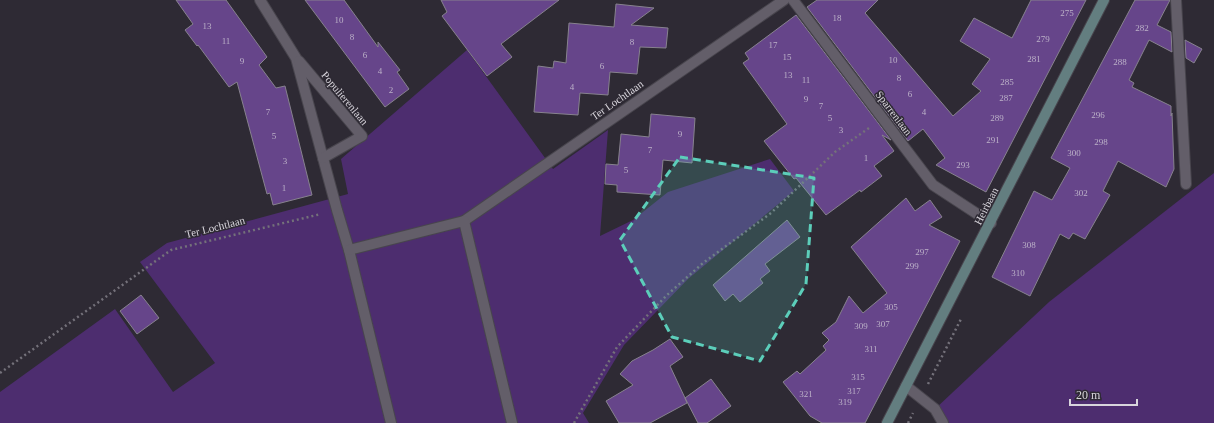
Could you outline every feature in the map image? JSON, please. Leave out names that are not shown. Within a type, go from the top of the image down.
[{"type":"street","name":"Populierenlaan","points":[[260,0],[296,58],[362,136],[322,158]]},
{"type":"street","name":"Ter Lochtlaan","points":[[349,250],[464,221],[784,0]]},
{"type":"street","name":"Sparrenlaan","points":[[793,0],[933,184],[991,223]]},
{"type":"street","name":"Heirbaan","points":[[887,423],[991,223],[1104,0]]},
{"type":"street","points":[[1176,0],[1186,184]]},
{"type":"street","name":"Populierenlaan","points":[[296,58],[337,210]]},
{"type":"street","points":[[337,210],[349,250],[391,423]]},
{"type":"street","points":[[464,221],[512,423]]},
{"type":"street","points":[[906,386],[935,410],[943,423]]},
{"type":"path","points":[[574,423],[617,347],[661,301],[703,263],[771,213],[835,152],[883,118]]},
{"type":"path","name":"Ter Lochtlaan","points":[[0,373],[171,250],[337,210]]},
{"type":"highlighted area","points":[[680,157],[814,178],[806,284],[760,361],[672,337],[620,240]]},
{"type":"shaded area","points":[[467,50],[553,169],[608,130],[600,236],[633,220],[668,192],[770,159],[794,191],[688,279],[624,345],[583,413],[589,423],[0,423],[0,392],[115,309],[173,392],[215,363],[140,262],[167,243],[348,194],[341,159]]},
{"type":"shaded area","points":[[1214,173],[1214,423],[943,423],[935,409],[1049,302]]},
{"type":"building","points":[[176,0],[226,0],[267,57],[259,65],[276,88],[285,86],[312,195],[273,205],[270,193],[267,194],[237,82],[229,87],[185,30],[193,24]]},
{"type":"building","points":[[305,0],[344,0],[378,47],[378,42],[400,70],[397,72],[409,89],[385,107]]},
{"type":"building","points":[[441,0],[559,0],[501,44],[512,57],[487,76],[442,16],[447,12]]},
{"type":"building","points":[[817,0],[878,0],[865,13],[953,116],[981,91],[972,84],[990,59],[960,41],[974,18],[1012,38],[1031,0],[1086,0],[986,192],[936,165],[945,158],[923,129],[908,141],[807,7]]},
{"type":"building","points":[[1135,0],[1170,0],[1157,25],[1171,32],[1172,52],[1149,40],[1129,80],[1134,83],[1132,87],[1171,106],[1174,169],[1166,187],[1118,161],[1103,191],[1110,195],[1085,239],[1073,233],[1069,239],[1060,234],[1030,296],[992,277],[1034,191],[1052,200],[1070,168],[1051,158]]},
{"type":"building","points":[[616,4],[654,8],[631,25],[668,28],[666,48],[640,47],[637,74],[610,72],[608,95],[580,93],[578,115],[534,112],[538,66],[553,68],[554,61],[566,63],[569,23],[614,27]]},
{"type":"building","points":[[796,15],[891,140],[882,135],[894,151],[874,166],[882,176],[826,215],[796,178],[794,179],[764,141],[787,124],[743,63],[749,59],[745,53]]},
{"type":"building","points":[[1185,40],[1202,49],[1194,63],[1186,58]]},
{"type":"building","points":[[651,114],[695,118],[692,163],[663,160],[660,195],[617,192],[617,185],[605,184],[606,164],[618,165],[621,134],[649,137]]},
{"type":"building","points":[[906,198],[915,211],[930,200],[942,217],[929,225],[960,241],[865,423],[822,423],[810,416],[783,382],[797,371],[800,374],[826,350],[823,346],[829,340],[822,333],[836,322],[849,296],[863,313],[887,293],[851,247]]},
{"type":"building","points":[[787,220],[800,237],[765,264],[770,271],[760,279],[763,283],[740,302],[733,294],[725,301],[713,285]]},
{"type":"building","points":[[141,295],[159,318],[137,334],[120,311]]},
{"type":"building","points":[[670,339],[683,357],[670,366],[687,403],[650,423],[619,423],[606,401],[633,385],[620,374],[632,361]]},
{"type":"building","points":[[711,379],[731,406],[707,423],[698,423],[685,398]]}]
